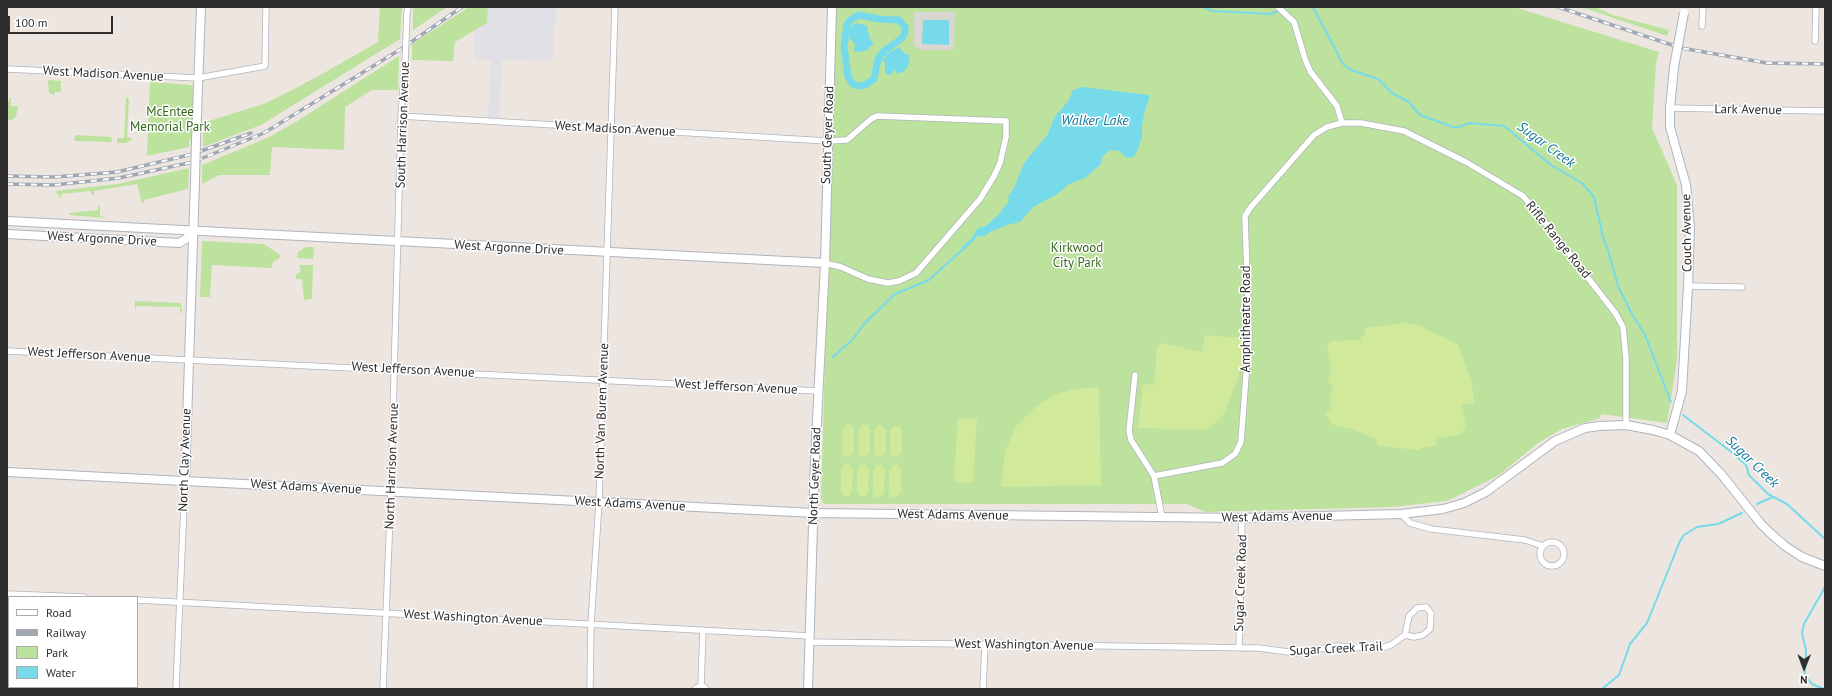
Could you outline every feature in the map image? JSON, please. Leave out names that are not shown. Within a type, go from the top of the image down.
[{"type":"street","name":"North Clay Avenue","points":[[176,689],[201,7]]},
{"type":"street","name":"West Madison Avenue","points":[[7,69],[198,78],[265,66],[266,7]]},
{"type":"street","name":"North Van Buren Avenue","points":[[590,689],[591,624],[599,502],[615,7]]},
{"type":"street","name":"South Geyer Road","points":[[825,263],[832,7]]},
{"type":"street","points":[[1278,7],[1294,22],[1310,71],[1337,106],[1342,123]]},
{"type":"street","points":[[1702,26],[1703,7]]},
{"type":"street","points":[[1815,41],[1816,7]]},
{"type":"street","name":"South Harrison Avenue","points":[[399,242],[401,116],[408,10]]},
{"type":"street","name":"Couch Avenue","points":[[1670,435],[1682,391],[1690,227],[1686,185],[1670,127],[1670,108],[1674,67],[1684,10]]},
{"type":"street","name":"Lark Avenue","points":[[1670,108],[1825,111]]},
{"type":"street","name":"West Madison Avenue","points":[[401,116],[828,141],[847,140],[871,119],[877,116],[1006,121],[1006,137],[1000,163],[980,199],[916,273],[899,281],[888,283],[868,279],[841,267],[825,263]]},
{"type":"street","name":"Rifle Range Road","points":[[1342,123],[1375,125],[1404,131],[1466,162],[1523,196],[1616,314],[1622,325],[1626,359],[1626,425]]},
{"type":"street","name":"Amphitheatre Road","points":[[1154,476],[1222,463],[1235,454],[1241,442],[1249,335],[1245,216],[1250,208],[1314,135],[1327,128],[1342,123]]},
{"type":"street","name":"West Argonne Drive","points":[[7,221],[825,263]]},
{"type":"street","points":[[33,235],[34,222]]},
{"type":"street","points":[[76,237],[77,225]]},
{"type":"street","name":"West Argonne Drive","points":[[7,234],[178,243],[186,239],[193,231]]},
{"type":"street","name":"North Harrison Avenue","points":[[384,689],[392,491],[399,242]]},
{"type":"street","name":"North Geyer Road","points":[[808,689],[818,391],[825,263]]},
{"type":"street","points":[[1688,286],[1742,287]]},
{"type":"street","name":"West Jefferson Avenue","points":[[7,351],[818,391]]},
{"type":"street","points":[[1135,375],[1129,432],[1131,440],[1154,476],[1162,517]]},
{"type":"street","name":"West Adams Avenue","points":[[7,472],[814,512],[1242,518],[1401,514],[1437,511],[1464,503],[1486,492],[1555,441],[1585,428],[1626,425],[1670,435],[1699,451],[1711,463],[1761,524],[1785,546],[1802,557],[1825,566]]},
{"type":"street","points":[[1401,514],[1410,523],[1431,529],[1525,540],[1543,546],[1551,542],[1560,544],[1564,552],[1562,561],[1554,565],[1545,563],[1540,555],[1543,546]]},
{"type":"street","name":"Sugar Creek Road","points":[[1239,648],[1242,518]]},
{"type":"street","points":[[7,594],[58,596]]},
{"type":"street","name":"West Washington Avenue","points":[[138,600],[703,630],[810,639],[985,644],[1239,648]]},
{"type":"street","points":[[1426,607],[1431,613],[1430,630],[1423,635],[1414,637],[1405,635],[1409,616],[1417,608],[1426,607]]},
{"type":"street","points":[[695,689],[703,687],[703,630]]},
{"type":"street","name":"Sugar Creek Trail","points":[[1239,648],[1259,648],[1296,653],[1337,646],[1371,650],[1391,645],[1405,635]]},
{"type":"street","points":[[983,689],[985,644]]},
{"type":"shaded area","points":[[488,7],[556,7],[553,61],[502,60],[499,118],[488,118],[491,60],[474,59],[475,29],[487,23]]},
{"type":"shaded area","points":[[914,12],[955,12],[954,50],[920,50],[918,47],[914,46]]},
{"type":"green space","points":[[380,7],[402,7],[400,39],[261,125],[203,147],[203,123],[266,103],[317,77],[378,42]]},
{"type":"green space","points":[[413,7],[447,7],[413,30]]},
{"type":"green space","points":[[469,7],[488,7],[487,23],[455,42],[453,61],[412,60],[412,44]]},
{"type":"green space","name":"Kirkwood City Park","points":[[835,7],[1514,7],[1659,52],[1656,64],[1652,128],[1677,185],[1677,360],[1667,423],[1601,414],[1600,418],[1562,429],[1538,443],[1498,476],[1447,501],[1392,507],[1205,512],[1187,504],[825,504],[822,502],[821,497]]},
{"type":"green space","points":[[1581,7],[1595,7],[1613,15],[1669,30],[1667,36]]},
{"type":"green space","points":[[399,56],[398,90],[372,90],[345,107],[344,150],[272,147],[270,175],[219,175],[202,184],[202,165],[267,138],[294,123]]},
{"type":"green space","points":[[48,80],[61,81],[61,92],[55,92],[54,95],[49,93]]},
{"type":"green space","name":"McEntee Memorial Park","points":[[150,82],[192,85],[192,139],[189,140],[189,147],[147,156]]},
{"type":"green space","points":[[126,97],[129,99],[127,137],[133,139],[126,143],[117,143],[117,138],[124,138]]},
{"type":"green space","points":[[9,98],[11,98],[11,106],[18,106],[16,117],[10,121],[7,119],[7,103],[9,102]]},
{"type":"green space","points":[[76,135],[111,137],[112,142],[75,141],[74,139]]},
{"type":"green space","points":[[189,168],[188,189],[144,200],[144,203],[142,203],[137,184],[94,191],[94,195],[92,195],[91,191],[61,194],[61,199],[55,191],[118,184]]},
{"type":"green space","points":[[100,205],[100,216],[106,218],[69,215],[70,213],[98,210],[98,206]]},
{"type":"green space","points":[[202,241],[264,244],[279,254],[280,258],[273,262],[272,268],[212,265],[210,297],[200,297]]},
{"type":"green space","points":[[306,247],[314,247],[313,259],[297,258],[298,252]]},
{"type":"green space","points":[[299,265],[313,265],[312,299],[304,300],[302,279],[296,279],[296,274],[301,270]]},
{"type":"green space","points":[[135,301],[181,303],[182,313],[180,313],[180,307],[137,306],[135,311]]},
{"type":"green space","points":[[1406,323],[1422,326],[1427,330],[1458,344],[1471,380],[1474,397],[1474,403],[1462,404],[1466,428],[1460,435],[1437,438],[1436,446],[1421,448],[1419,450],[1378,446],[1376,439],[1351,429],[1331,424],[1331,421],[1325,415],[1331,408],[1330,397],[1333,388],[1328,381],[1329,374],[1332,375],[1327,346],[1331,341],[1361,340],[1361,336],[1365,336],[1365,328]]},
{"type":"green space","points":[[1205,335],[1245,338],[1243,365],[1224,414],[1211,427],[1205,430],[1138,428],[1143,384],[1154,385],[1157,346],[1163,343],[1202,352]]},
{"type":"green space","points":[[1099,387],[1101,485],[1001,487],[1005,451],[1016,426],[1036,407],[1053,396],[1072,389]]},
{"type":"green space","points":[[958,418],[977,419],[973,483],[954,482]]},
{"type":"green space","points":[[845,425],[852,425],[852,428],[854,429],[854,454],[851,454],[851,457],[844,457],[844,454],[842,453],[843,428],[845,428]]},
{"type":"green space","points":[[861,425],[868,425],[868,429],[870,429],[870,454],[867,454],[867,457],[860,457],[860,454],[858,454],[859,429],[861,429]]},
{"type":"green space","points":[[877,425],[883,426],[883,429],[886,429],[886,454],[883,454],[883,457],[876,457],[876,454],[874,454],[874,429],[876,429]]},
{"type":"green space","points":[[893,426],[900,426],[900,429],[902,429],[902,454],[899,454],[899,457],[892,457],[892,454],[890,454],[890,429],[892,429]]},
{"type":"green space","points":[[843,464],[850,464],[850,468],[853,468],[852,493],[850,493],[850,496],[843,496],[843,493],[841,493],[841,468],[843,468]]},
{"type":"green space","points":[[860,465],[867,465],[867,468],[869,468],[868,493],[866,494],[866,497],[859,496],[859,493],[857,493],[857,468],[860,468]]},
{"type":"green space","points":[[876,465],[883,465],[883,469],[885,469],[884,494],[882,494],[882,497],[875,497],[875,494],[873,494],[873,469],[876,468]]},
{"type":"green space","points":[[892,465],[899,465],[899,469],[901,469],[901,494],[898,494],[898,497],[891,497],[891,494],[889,494],[889,469],[892,469]]},
{"type":"water","points":[[923,20],[949,20],[949,45],[922,44]]},
{"type":"water","points":[[858,23],[867,26],[870,39],[874,43],[867,50],[860,52],[854,51],[855,44],[849,38],[850,28],[854,24]]},
{"type":"water","points":[[899,47],[905,54],[910,55],[908,67],[898,74],[895,70],[890,75],[887,74],[885,73],[885,63],[882,60],[885,58],[885,55]]},
{"type":"water","name":"Walker Lake","points":[[1082,87],[1149,95],[1142,125],[1142,137],[1136,154],[1133,157],[1127,158],[1119,151],[1110,150],[1102,157],[1101,164],[1085,178],[1069,184],[1056,195],[1033,207],[1020,222],[1007,225],[990,232],[985,236],[978,236],[964,250],[962,247],[971,239],[978,228],[986,226],[998,215],[1009,201],[1008,197],[1014,188],[1024,163],[1048,134],[1054,118],[1069,100],[1073,90]]},
{"type":"waterway","name":"Sugar Creek","points":[[1313,7],[1343,64],[1351,70],[1378,79],[1392,93],[1409,102],[1420,115],[1456,128],[1469,123],[1504,126],[1551,165],[1582,183],[1594,197],[1603,237],[1618,286],[1632,314],[1645,335],[1671,402]]},
{"type":"waterway","name":"Sugar Creek","points":[[1205,8],[1213,11],[1271,14],[1280,10]]},
{"type":"waterway","points":[[859,15],[879,19],[899,20],[905,27],[905,33],[902,38],[883,52],[878,59],[874,79],[865,85],[858,86],[853,84],[848,77],[844,46],[847,25],[850,20],[859,15]]},
{"type":"waterway","points":[[833,357],[852,340],[865,323],[895,294],[929,280],[963,249]]},
{"type":"waterway","name":"Sugar Creek","points":[[1683,415],[1730,451],[1746,465],[1749,475],[1768,494],[1787,504],[1825,539]]},
{"type":"waterway","points":[[1757,504],[1773,497]]},
{"type":"waterway","points":[[1602,689],[1619,675],[1630,644],[1647,623],[1680,541],[1684,535],[1697,527],[1718,524],[1742,513]]},
{"type":"waterway","points":[[1824,689],[1812,684],[1805,676],[1806,650],[1802,633],[1804,624],[1825,587]]},
{"type":"railway","points":[[7,184],[54,185],[119,178],[193,162],[264,133],[401,49],[462,7]]},
{"type":"railway","points":[[1558,7],[1681,48],[1767,63],[1825,64]]},
{"type":"railway","points":[[7,176],[55,177],[117,172],[193,154],[251,133]]}]
